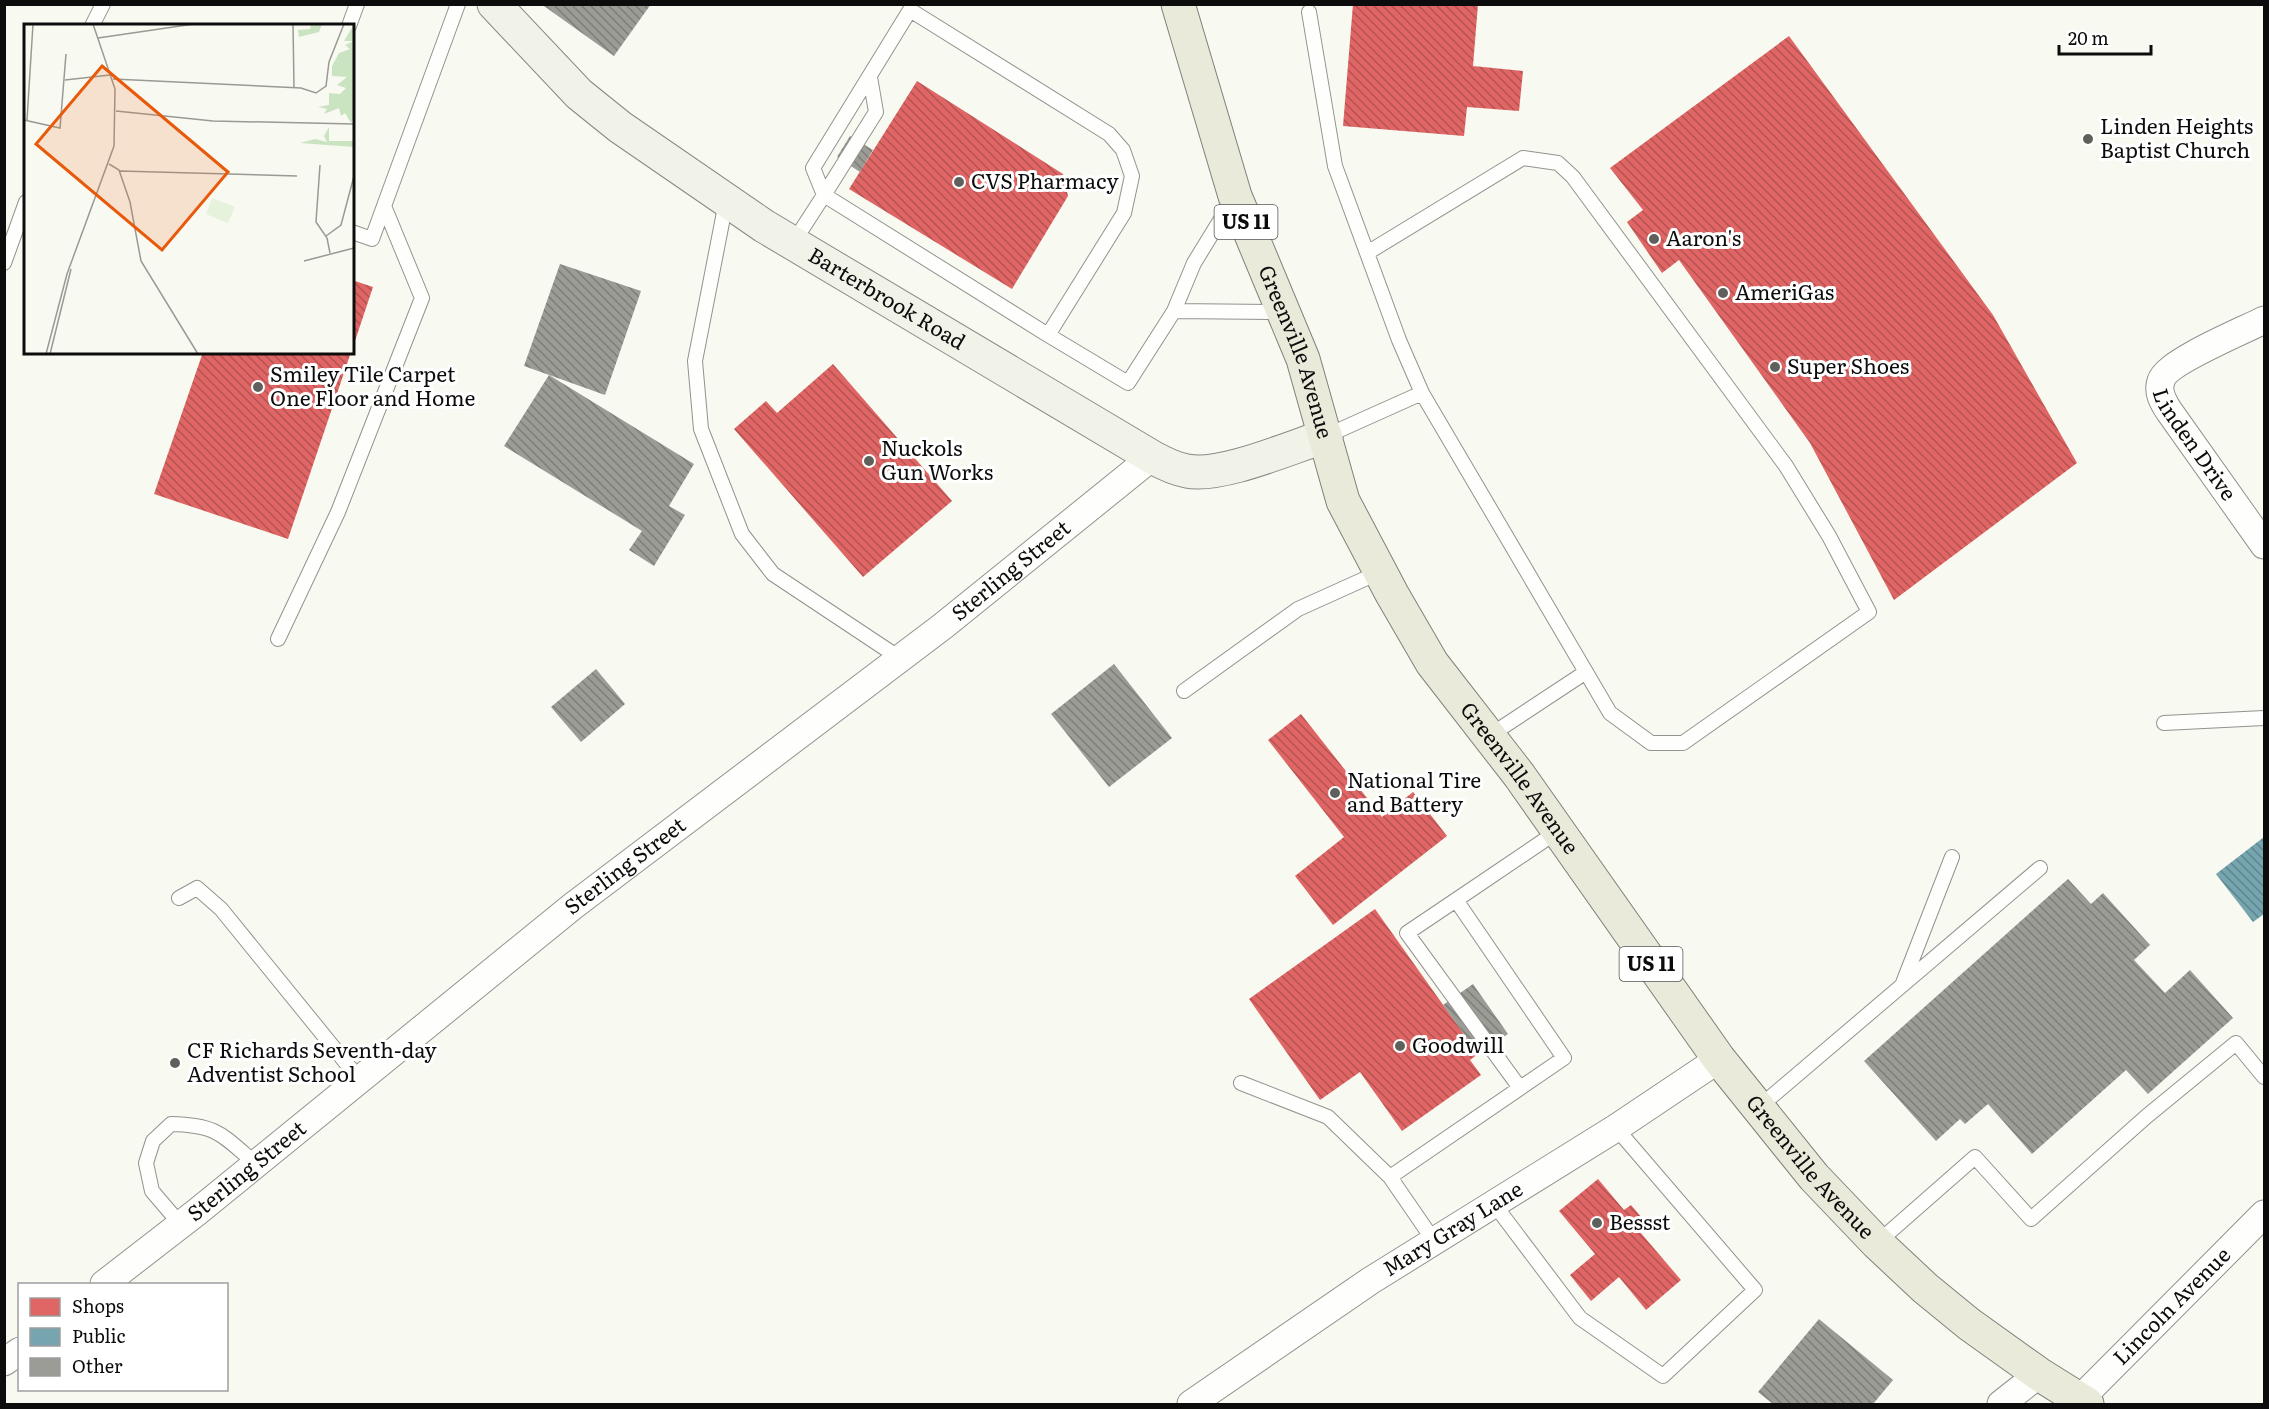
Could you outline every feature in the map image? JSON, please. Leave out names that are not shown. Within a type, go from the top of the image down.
[{"type":"main road","name":"Greenville Avenue","points":[[1178,4],[1235,196],[1303,359],[1343,501],[1432,663],[1519,775],[1719,1059],[1814,1177],[1877,1243],[1925,1288],[1969,1324],[2083,1402]]},
{"type":"street","name":"Barterbrook Road","points":[[494,4],[579,94],[620,127],[726,200],[793,243],[1152,457],[1186,471],[1209,472],[1231,467],[1326,435]]},
{"type":"street","name":"Linden Drive","points":[[2265,320],[2181,361],[2163,377],[2160,390],[2169,411],[2265,545]]},
{"type":"street","name":"Sterling Street","points":[[105,1283],[181,1225],[573,906],[901,658],[1152,457]]},
{"type":"street","name":"Mary Gray Lane","points":[[1191,1404],[1370,1281],[1616,1128],[1719,1059]]},
{"type":"street","name":"Lincoln Avenue","points":[[2083,1402],[2265,1214]]},
{"type":"street","points":[[4,1362],[18,1352]]},
{"type":"street","points":[[2001,1404],[2039,1374]]},
{"type":"lane","points":[[93,24],[103,4]]},
{"type":"lane","points":[[350,24],[357,4]]},
{"type":"lane","points":[[354,233],[372,239],[458,4]]},
{"type":"lane","points":[[1048,335],[1124,213],[1132,176],[1123,150],[1109,134],[910,10],[813,168],[824,195],[1048,335],[1128,383],[1173,311],[1194,263],[1235,196]]},
{"type":"lane","points":[[1310,12],[1335,166],[1367,253],[1399,340],[1422,393],[1610,714],[1651,743],[1683,743],[1869,612],[1829,536],[1786,466],[1573,177],[1558,163],[1523,158],[1367,253]]},
{"type":"lane","points":[[793,243],[876,112],[870,77]]},
{"type":"lane","points":[[726,200],[695,361],[701,429],[742,534],[773,574],[901,658]]},
{"type":"lane","points":[[278,639],[338,512],[422,298],[384,206]]},
{"type":"lane","points":[[4,263],[24,208]]},
{"type":"lane","points":[[1173,311],[1283,312]]},
{"type":"lane","points":[[1326,435],[1422,393]]},
{"type":"lane","points":[[1184,691],[1298,609],[1380,572]]},
{"type":"lane","points":[[1489,736],[1586,672]]},
{"type":"lane","points":[[2164,723],[2265,718]]},
{"type":"lane","points":[[1520,1088],[1407,933],[1558,831]]},
{"type":"lane","points":[[1902,985],[1952,857]]},
{"type":"lane","points":[[1758,1108],[2040,868]]},
{"type":"lane","points":[[179,898],[197,888],[221,909],[360,1080]]},
{"type":"lane","points":[[1390,1177],[1564,1058],[1456,900]]},
{"type":"lane","points":[[1877,1243],[1975,1157],[2031,1219],[2147,1116],[2236,1043],[2265,1077]]},
{"type":"lane","points":[[1241,1083],[1328,1117],[1390,1177],[1434,1241]]},
{"type":"lane","points":[[181,1225],[152,1191],[146,1163],[153,1142],[171,1124],[197,1125],[220,1132],[256,1164]]},
{"type":"lane","points":[[1494,1204],[1580,1318],[1663,1376],[1755,1290],[1616,1128]]},
{"type":"building: Shops","points":[[1353,4],[1478,4],[1473,66],[1523,71],[1519,111],[1467,107],[1464,136],[1343,126]]},
{"type":"building: Shops","points":[[1789,36],[1993,315],[2077,463],[1894,600],[1810,443],[1679,260],[1662,273],[1627,222],[1643,210],[1610,168]]},
{"type":"building: Shops","name":"CVS Pharmacy","points":[[917,81],[1063,174],[1068,196],[1012,289],[849,189]]},
{"type":"building: Shops","points":[[354,281],[373,287],[354,344]]},
{"type":"building: Shops","points":[[202,354],[350,354],[288,539],[154,494]]},
{"type":"building: Shops","points":[[833,364],[952,501],[863,577],[734,429],[766,401],[777,413]]},
{"type":"building: Shops","points":[[1301,714],[1382,817],[1413,792],[1447,836],[1333,925],[1295,876],[1344,837],[1268,740]]},
{"type":"building: Shops","points":[[1375,909],[1478,1054],[1470,1060],[1481,1075],[1402,1131],[1360,1072],[1320,1100],[1249,999]]},
{"type":"building: Shops","points":[[1598,1179],[1624,1210],[1631,1205],[1648,1225],[1640,1232],[1681,1280],[1646,1310],[1619,1277],[1591,1301],[1570,1275],[1595,1254],[1559,1211]]},
{"type":"building: Public","points":[[2264,837],[2264,914],[2253,922],[2216,874]]},
{"type":"building: Other","points":[[546,4],[651,4],[614,56],[544,6]]},
{"type":"building: Other","points":[[850,136],[873,150],[860,172],[837,157]]},
{"type":"building: Other","points":[[560,264],[641,291],[605,395],[524,366]]},
{"type":"building: Other","points":[[549,375],[694,464],[669,506],[685,515],[654,566],[629,550],[642,531],[504,446]]},
{"type":"building: Other","points":[[1114,664],[1172,738],[1109,787],[1051,714]]},
{"type":"building: Other","points":[[596,669],[625,704],[581,742],[551,707]]},
{"type":"building: Other","points":[[2068,879],[2091,904],[2103,893],[2150,945],[2134,960],[2165,993],[2190,970],[2233,1018],[2148,1094],[2126,1070],[2032,1154],[1988,1104],[1965,1124],[1960,1119],[1936,1141],[1864,1061]]},
{"type":"building: Other","points":[[1473,984],[1508,1034],[1478,1054],[1443,1005]]},
{"type":"building: Other","points":[[1819,1319],[1893,1380],[1873,1404],[1773,1404],[1758,1392]]},
{"type":"place","name":"Linden Heights Baptist Church","points":[[2088,139]]},
{"type":"place","name":"CVS Pharmacy","points":[[959,182]]},
{"type":"place","name":"Aaron's","points":[[1654,239]]},
{"type":"place","name":"AmeriGas","points":[[1723,293]]},
{"type":"place","name":"Super Shoes","points":[[1775,367]]},
{"type":"place","name":"Smiley Tile Carpet One Floor and Home","points":[[258,387]]},
{"type":"place","name":"Nuckols Gun Works","points":[[869,461]]},
{"type":"place","name":"National Tire and Battery","points":[[1335,793]]},
{"type":"place","name":"Goodwill","points":[[1400,1046]]},
{"type":"place","name":"CF Richards Seventh-day Adventist School","points":[[175,1063]]},
{"type":"place","name":"Bessst","points":[[1597,1223]]}]
